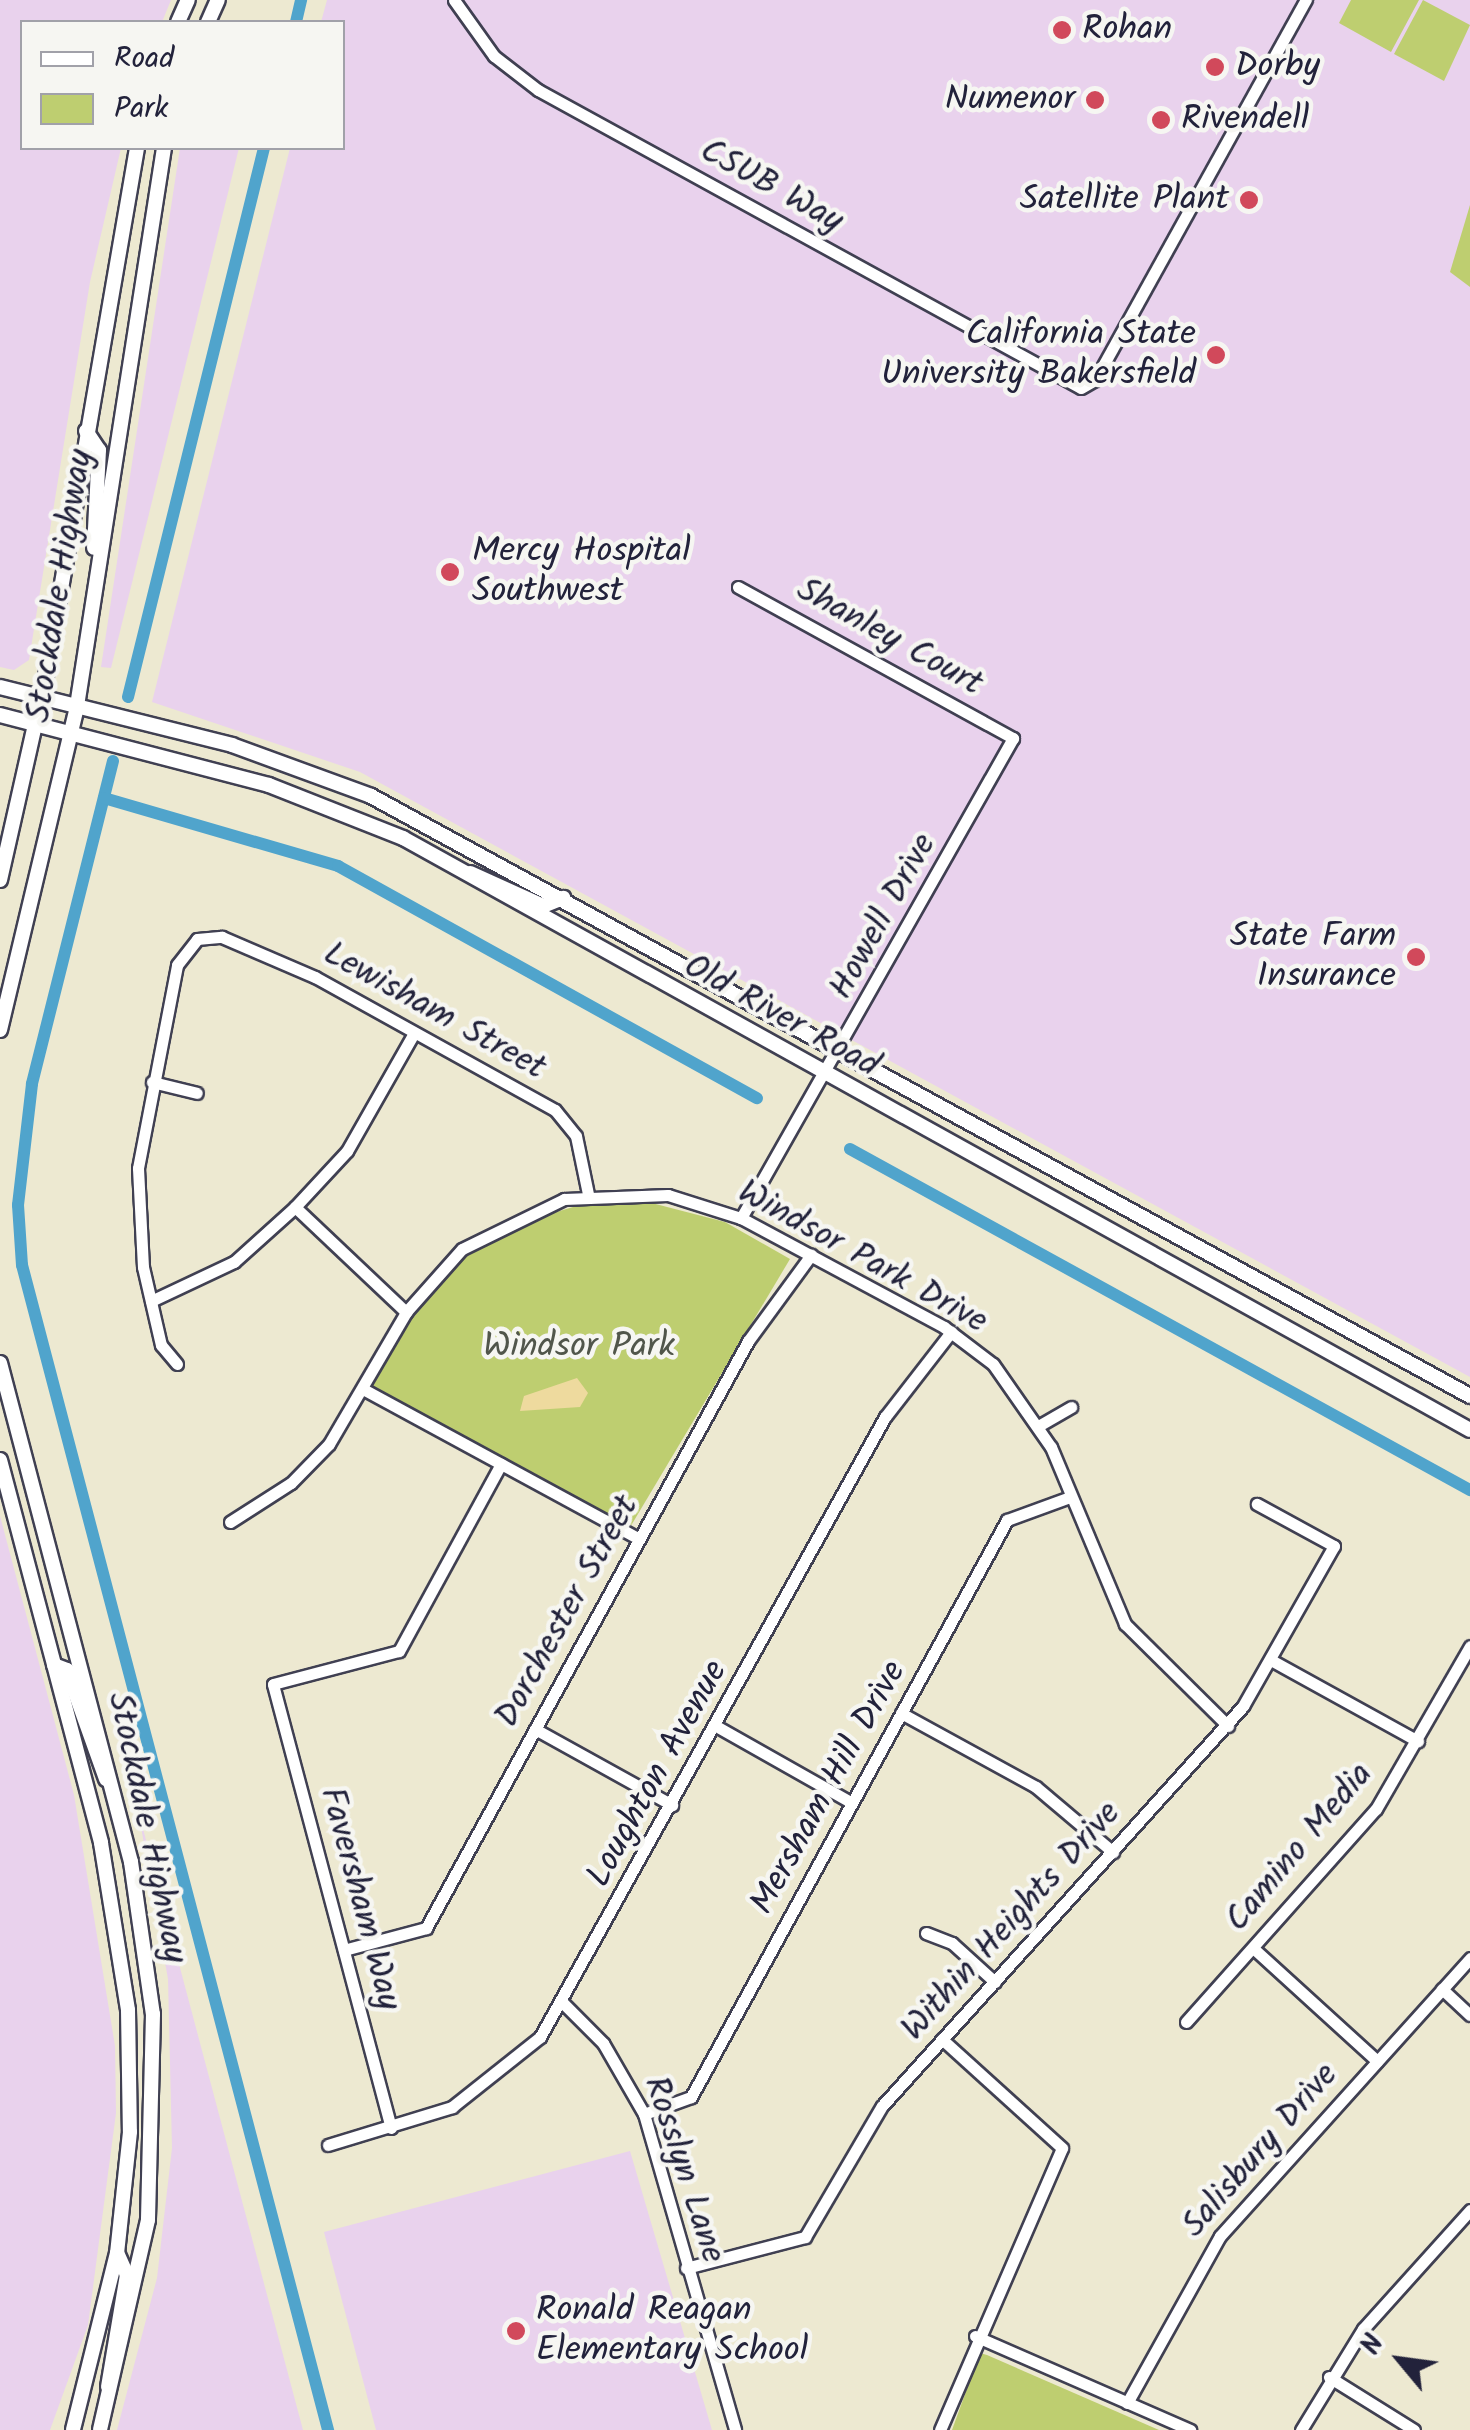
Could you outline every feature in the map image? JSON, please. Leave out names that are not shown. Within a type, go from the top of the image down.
[{"type":"main road","name":"Stockdale Highway","points":[[0,880],[41,698],[137,150]]},
{"type":"main road","name":"Stockdale Highway","points":[[0,1030],[76,706],[164,150]]},
{"type":"main road","points":[[86,431],[99,450],[96,563]]},
{"type":"main road","name":"Old River Road","points":[[0,687],[325,776],[563,898],[1470,1396]]},
{"type":"main road","name":"Old River Road","points":[[0,715],[315,800],[464,872],[827,1078],[1470,1430]]},
{"type":"main road","points":[[464,872],[488,874],[544,906],[563,898]]},
{"type":"main road","name":"Stockdale Highway","points":[[0,1363],[143,1919],[155,2095],[142,2259],[100,2430]]},
{"type":"main road","name":"Stockdale Highway","points":[[0,1460],[108,1873],[128,2010],[130,2132],[118,2253],[73,2430]]},
{"type":"main road","points":[[54,1665],[67,1670],[93,1763],[110,1783]]},
{"type":"main road","points":[[108,2402],[127,2274],[118,2253]]},
{"type":"street","name":"CSUB Way","points":[[454,0],[494,56],[538,90],[1088,386],[1306,0]]},
{"type":"street","name":"Shanley Court","points":[[738,587],[1014,738]]},
{"type":"street","name":"Howell Drive","points":[[741,1218],[842,1052],[1014,738]]},
{"type":"street","name":"Lewisham Street","points":[[152,1082],[177,966],[196,939],[222,937],[279,960],[569,1121],[588,1194]]},
{"type":"street","points":[[151,1301],[234,1262],[295,1207],[347,1150],[414,1033]]},
{"type":"street","points":[[177,1364],[161,1345],[137,1203],[152,1082],[197,1093]]},
{"type":"street","name":"Windsor Park Drive","points":[[230,1522],[312,1465],[363,1389],[406,1312],[484,1233],[588,1194],[668,1195],[741,1218],[950,1332],[992,1364],[1040,1425],[1125,1624],[1228,1726]]},
{"type":"street","points":[[295,1207],[406,1312]]},
{"type":"street","name":"Dorchester Street","points":[[344,1950],[426,1928],[748,1340],[811,1255]]},
{"type":"street","name":"Loughton Avenue","points":[[328,2144],[391,2128],[498,2078],[564,2003],[886,1417],[950,1332]]},
{"type":"street","points":[[363,1389],[639,1539]]},
{"type":"street","points":[[1040,1425],[1072,1407]]},
{"type":"street","name":"Faversham Way","points":[[391,2128],[273,1684],[399,1651],[501,1464]]},
{"type":"street","name":"Mersham Hill Drive","points":[[644,2114],[691,2096],[1007,1520],[1070,1497]]},
{"type":"street","name":"Within Heights Drive","points":[[686,2268],[805,2237],[867,2126],[1228,1726],[1271,1660],[1334,1546],[1257,1504]]},
{"type":"street","name":"Camino Media","points":[[1186,2022],[1366,1822],[1418,1741],[1470,1646]]},
{"type":"street","points":[[1271,1660],[1418,1741]]},
{"type":"street","points":[[901,1713],[1036,1786],[1113,1852]]},
{"type":"street","points":[[716,1726],[852,1803]]},
{"type":"street","points":[[535,1729],[672,1805]]},
{"type":"street","points":[[926,1933],[995,1982]]},
{"type":"street","points":[[1253,1948],[1377,2060]]},
{"type":"street","name":"Salisbury Drive","points":[[1128,2402],[1220,2236],[1470,1958]]},
{"type":"street","points":[[1442,1990],[1470,2015]]},
{"type":"street","name":"Rosslyn Lane","points":[[564,2003],[611,2054],[644,2114],[735,2430]]},
{"type":"street","points":[[940,2430],[976,2336],[1062,2148],[942,2039]]},
{"type":"street","points":[[1301,2430],[1329,2377],[1470,2210]]},
{"type":"street","points":[[976,2336],[1190,2430]]},
{"type":"street","points":[[1329,2377],[1414,2430]]},
{"type":"shaded area","points":[[0,0],[171,0],[163,20],[20,20],[20,150],[121,150],[90,282],[29,660],[14,670],[0,667]]},
{"type":"shaded area","points":[[327,0],[1470,0],[1470,1377],[360,772],[152,702],[290,150],[345,150],[345,20],[322,20]]},
{"type":"shaded area","points":[[180,150],[239,150],[111,668],[101,667]]},
{"type":"shaded area","points":[[0,1516],[74,1795],[115,2046],[116,2113],[88,2325],[50,2430],[0,2430]]},
{"type":"shaded area","points":[[138,1810],[303,2430],[117,2430],[157,2278],[172,2148],[168,1979]]},
{"type":"shaded area","name":"Ronald Reagan Elementary School","points":[[630,2151],[712,2430],[376,2430],[324,2232]]},
{"type":"green space","points":[[1351,0],[1419,0],[1391,52],[1339,23]]},
{"type":"green space","points":[[1423,0],[1470,25],[1444,81],[1394,54]]},
{"type":"green space","points":[[1470,205],[1470,287],[1450,272]]},
{"type":"green space","name":"Windsor Park","points":[[644,1201],[725,1222],[790,1259],[629,1529],[371,1386],[416,1307],[460,1261],[513,1225],[583,1204]]},
{"type":"green space","points":[[980,2353],[987,2355],[1159,2430],[952,2430]]},
{"type":"sand","points":[[577,1378],[588,1393],[580,1407],[520,1411],[524,1396]]},
{"type":"waterway","points":[[296,20],[301,0]]},
{"type":"waterway","points":[[128,697],[264,150]]},
{"type":"waterway","points":[[113,761],[32,1084],[18,1205],[22,1265],[328,2430]]},
{"type":"waterway","points":[[104,798],[338,866],[757,1098]]},
{"type":"waterway","points":[[850,1149],[1470,1490]]},
{"type":"place","name":"Rohan","points":[[1062,30]]},
{"type":"place","name":"Dorby","points":[[1215,67]]},
{"type":"place","name":"Numenor","points":[[1095,100]]},
{"type":"place","name":"Rivendell","points":[[1161,120]]},
{"type":"place","name":"Satellite Plant","points":[[1249,200]]},
{"type":"place","name":"California State University Bakersfield","points":[[1216,355]]},
{"type":"place","name":"Mercy Hospital Southwest","points":[[450,572]]},
{"type":"place","name":"State Farm Insurance","points":[[1416,957]]},
{"type":"place","name":"Ronald Reagan Elementary School","points":[[516,2331]]}]
